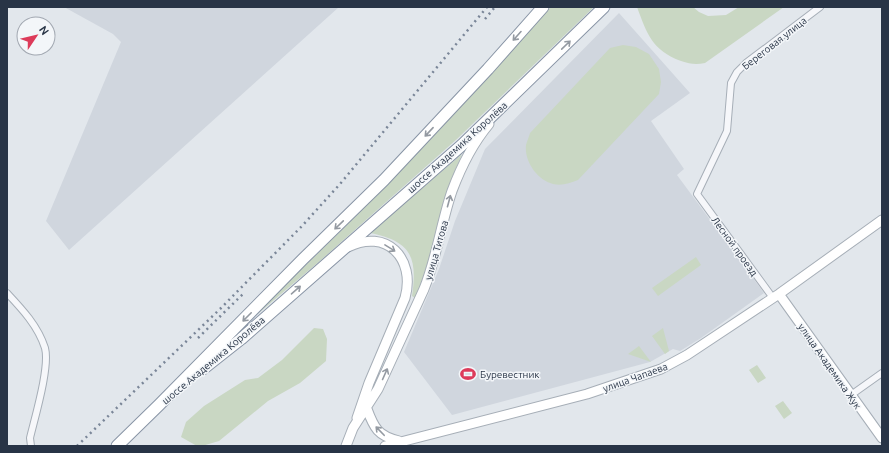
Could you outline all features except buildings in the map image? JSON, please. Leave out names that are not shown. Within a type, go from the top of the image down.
[{"type":"highway","name":"шоссе Академика Королёва","points":[[160,405],[303,259],[384,180],[488,69],[543,7]]},
{"type":"highway","name":"шоссе Академика Королёва","points":[[160,405],[241,339],[462,145],[604,7]]},
{"type":"highway","points":[[117,446],[160,405]]},
{"type":"street","name":"Береговая улица","points":[[698,194],[727,131],[731,83],[737,72],[746,63],[820,7]]},
{"type":"street","name":"улица Титова","points":[[346,446],[353,428],[367,409],[378,389],[431,272],[452,192],[462,167],[472,148],[487,126],[508,101]]},
{"type":"street","name":"Лесной проезд","points":[[698,194],[776,296]]},
{"type":"street","name":"улица Чапаева","points":[[385,446],[587,394],[661,369],[688,355],[776,296],[882,220]]},
{"type":"street","points":[[340,251],[366,241],[384,244],[392,248],[402,259],[406,267],[408,278],[406,298],[369,384],[353,428]]},
{"type":"street","points":[[7,293],[25,312],[38,332],[45,349],[45,373],[30,438],[31,446]]},
{"type":"street","name":"улица Академика Жук","points":[[776,296],[882,438]]},
{"type":"street","points":[[851,395],[882,373]]},
{"type":"street","points":[[367,409],[378,432],[387,438],[402,442]]},
{"type":"shaded area","points":[[64,7],[339,7],[69,250],[46,221],[121,42],[113,34]]},
{"type":"shaded area","points":[[619,13],[690,93],[651,121],[684,169],[677,175],[764,293],[701,338],[680,351],[673,349],[650,362],[452,415],[404,352],[439,269],[455,221],[485,149]]},
{"type":"green space","points":[[551,7],[594,7],[457,139],[321,260],[241,328],[239,326],[286,284],[344,228],[404,166],[464,103]]},
{"type":"green space","points":[[637,7],[693,7],[699,12],[708,16],[726,15],[739,7],[784,7],[705,63],[696,64],[684,62],[663,52],[652,40]]},
{"type":"green space","points":[[623,45],[636,47],[649,54],[659,69],[661,82],[659,94],[578,180],[560,185],[547,182],[537,174],[529,163],[526,145],[530,133],[610,48]]},
{"type":"green space","points":[[462,154],[449,185],[426,271],[415,298],[412,296],[414,270],[408,252],[402,246],[384,236],[370,233]]},
{"type":"green space","points":[[696,257],[701,265],[658,296],[652,288]]},
{"type":"green space","points":[[314,328],[323,329],[327,339],[326,361],[300,383],[268,401],[219,441],[197,446],[181,437],[186,422],[204,406],[245,380],[258,378],[282,360]]},
{"type":"green space","points":[[663,328],[669,351],[665,354],[652,336]]},
{"type":"green space","points":[[639,346],[651,362],[628,354]]},
{"type":"green space","points":[[757,365],[766,378],[758,383],[749,370]]},
{"type":"green space","points":[[783,401],[792,413],[784,419],[775,406]]},
{"type":"railway","points":[[77,446],[220,309],[302,226],[340,184],[487,7]]},
{"type":"railway","points":[[485,19],[495,7]]},
{"type":"railway","points":[[198,338],[245,292]]},
{"type":"place","name":"Буревестник","points":[[468,374]]}]
